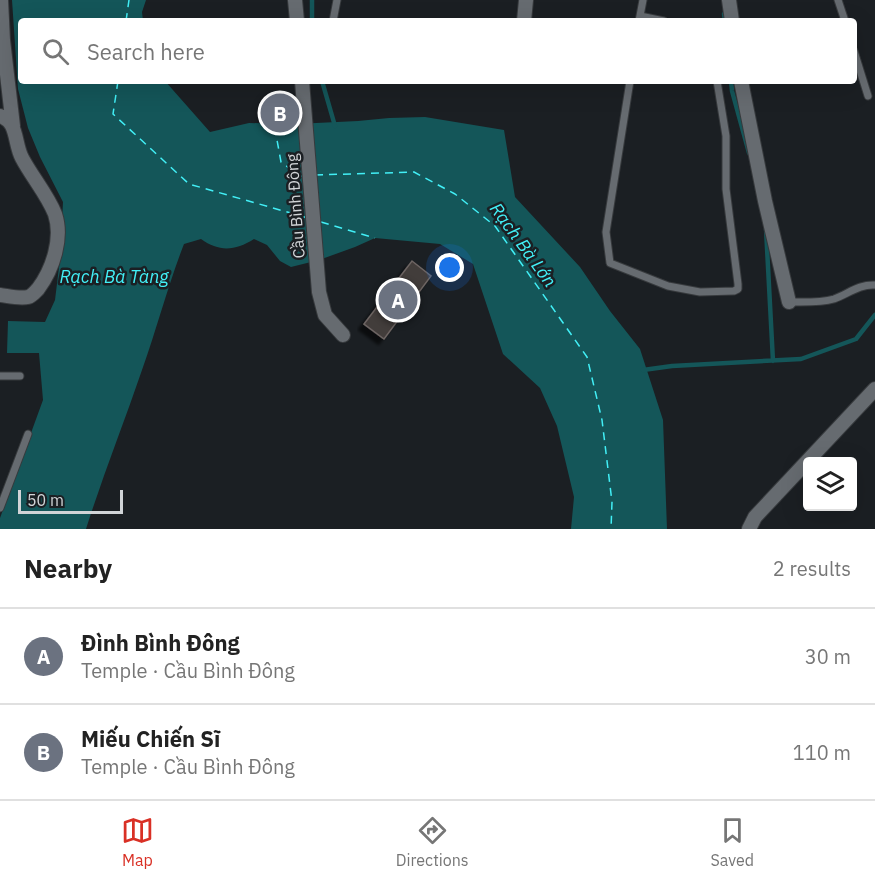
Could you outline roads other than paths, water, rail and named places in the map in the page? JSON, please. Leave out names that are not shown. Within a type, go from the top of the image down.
[{"type":"street","points":[[0,295],[26,298],[36,292],[50,269],[55,254],[58,228],[52,209],[22,157],[13,126],[3,40],[1,0]]},
{"type":"street","points":[[296,0],[297,18]]},
{"type":"street","points":[[524,18],[526,0]]},
{"type":"street","points":[[729,0],[732,18]]},
{"type":"street","name":"Cầu Bình Đông","points":[[302,84],[318,292],[325,315],[343,335]]},
{"type":"street","points":[[742,84],[765,201],[789,302]]},
{"type":"street","points":[[0,116],[9,119],[13,126]]},
{"type":"street","points":[[749,529],[755,517],[875,389]]},
{"type":"lane","points":[[334,18],[337,0]]},
{"type":"lane","points":[[640,18],[643,0]]},
{"type":"lane","points":[[838,0],[844,18]]},
{"type":"lane","points":[[857,61],[868,96]]},
{"type":"lane","points":[[630,84],[606,232],[610,263],[668,286],[700,292],[738,289],[726,189],[726,136],[717,84]]},
{"type":"lane","points":[[789,302],[806,303],[833,299],[867,284],[875,285]]},
{"type":"lane","points":[[0,376],[20,376]]},
{"type":"lane","points":[[0,508],[28,434]]},
{"type":"water","points":[[12,0],[146,0],[143,18],[18,18],[18,84],[168,84],[210,132],[249,123],[295,124],[425,117],[504,130],[515,197],[580,267],[640,349],[663,420],[667,529],[571,529],[574,497],[557,426],[540,388],[503,354],[473,264],[440,244],[375,238],[319,260],[291,267],[280,261],[267,245],[254,239],[234,248],[221,248],[201,239],[184,244],[86,529],[0,529],[0,518],[43,400],[39,353],[7,353],[8,321],[45,322],[55,300],[63,202],[28,128],[18,89]]},
{"type":"waterway","points":[[312,0],[312,18]]},
{"type":"waterway","points":[[724,14],[725,18]]},
{"type":"waterway","points":[[323,84],[335,126]]},
{"type":"waterway","points":[[731,84],[749,153]]},
{"type":"waterway","points":[[766,229],[773,361]]},
{"type":"waterway","points":[[643,370],[672,366],[801,359],[856,339],[875,315]]},
{"type":"place","name":"Miếu Chiến Sĩ","points":[[280,113]]},
{"type":"place","name":"Đình Bình Đông","points":[[398,300]]},
{"type":"water label","name":"Rạch Bà Lớn","points":[[523,245]]},
{"type":"water label","name":"Rạch Bà Tàng","points":[[114,277]]}]
